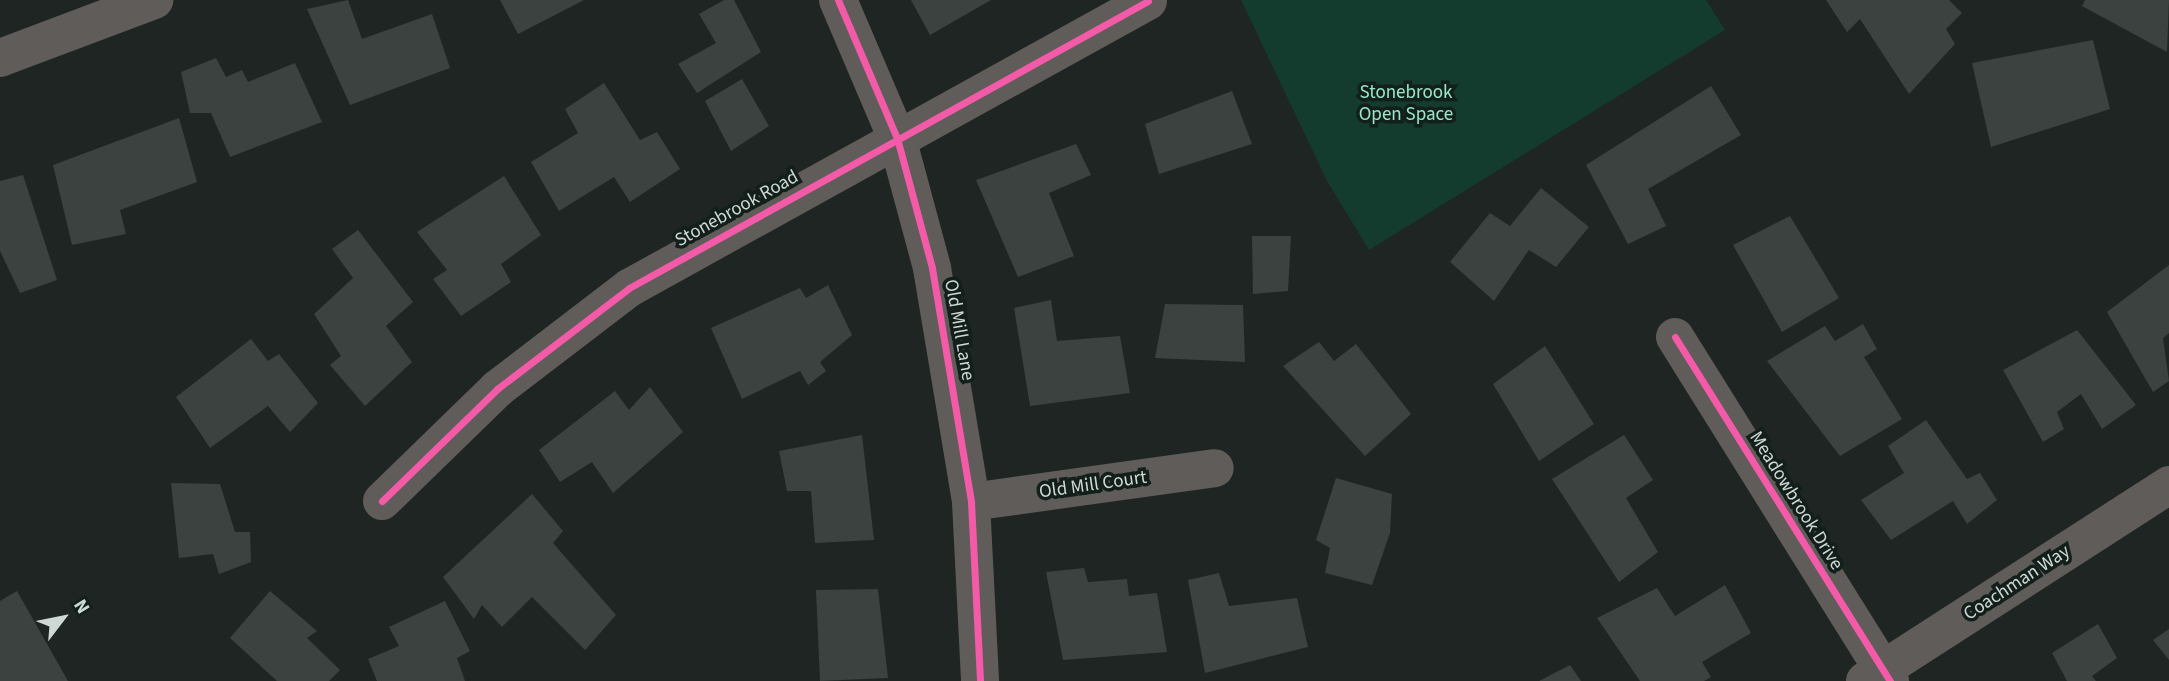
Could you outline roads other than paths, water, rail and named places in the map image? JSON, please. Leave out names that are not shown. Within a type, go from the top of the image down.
[{"type":"street","points":[[0,58],[154,0]]},
{"type":"street","name":"Old Mill Lane","points":[[838,0],[897,138],[932,268],[971,502],[980,681]]},
{"type":"street","name":"Stonebrook Road","points":[[382,501],[497,389],[629,288],[1148,1]]},
{"type":"street","name":"Meadowbrook Drive","points":[[1675,337],[1879,677]]},
{"type":"street","name":"Old Mill Court","points":[[971,502],[1215,468]]},
{"type":"street","name":"Coachman Way","points":[[1879,677],[2169,485]]},
{"type":"park label","name":"Stonebrook Open Space","points":[[1406,104]]}]
